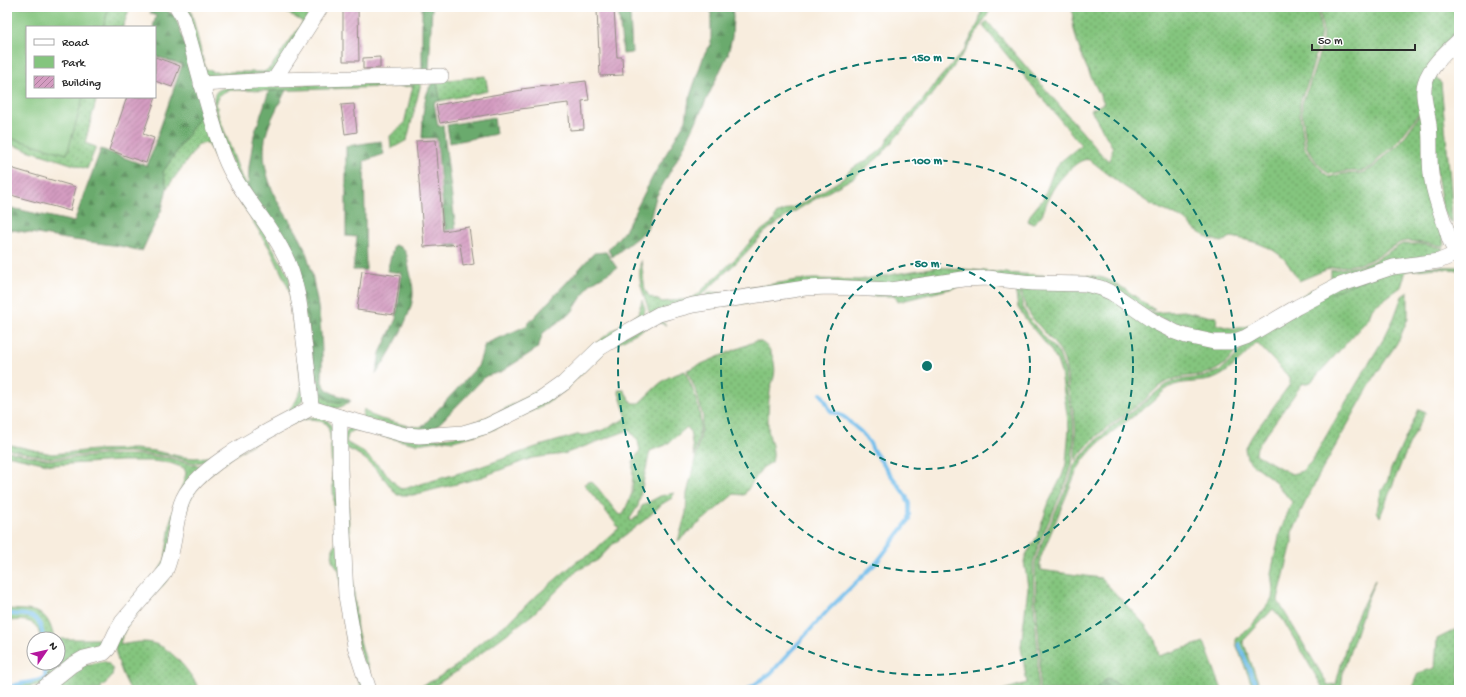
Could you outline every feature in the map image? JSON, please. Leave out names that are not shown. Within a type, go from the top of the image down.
[{"type":"street","points":[[177,7],[186,28],[201,84],[224,157],[237,182],[276,239],[291,270],[298,295],[303,327],[311,408]]},
{"type":"street","points":[[274,80],[321,7]]},
{"type":"street","points":[[41,690],[72,665],[84,658],[104,653],[108,649],[122,622],[164,572],[172,553],[175,529],[181,504],[185,495],[198,479],[216,464],[242,446],[311,408],[406,435],[443,435],[475,430],[502,419],[554,391],[600,348],[659,314],[682,307],[805,288],[829,287],[890,290],[963,279],[988,278],[1032,283],[1085,284],[1101,288],[1112,293],[1153,321],[1175,332],[1205,340],[1232,342],[1246,338],[1297,307],[1338,286],[1393,267],[1439,261],[1458,254],[1451,245],[1436,199],[1431,175],[1429,125],[1426,108],[1425,84],[1430,73],[1449,49],[1459,40]]},
{"type":"street","points":[[201,84],[274,80],[441,76]]},
{"type":"street","points":[[340,417],[340,468],[346,596],[355,646],[369,690]]},
{"type":"green space","points":[[7,7],[109,7],[103,26],[26,26],[26,98],[83,98],[67,154],[7,137]]},
{"type":"green space","points":[[109,7],[130,7],[123,26],[103,26]]},
{"type":"green space","points":[[151,7],[161,7],[174,15],[180,29],[204,110],[163,172],[167,188],[162,209],[142,251],[120,246],[7,229],[7,207],[74,222],[101,149],[147,166],[182,65],[156,56],[156,26],[153,26],[156,16],[150,13]]},
{"type":"green space","points":[[186,7],[190,7],[205,68],[213,72],[264,72],[271,67],[303,22],[277,7],[293,7],[310,16],[274,73],[209,79],[199,70]]},
{"type":"green space","points":[[422,7],[432,7],[429,71],[422,71]]},
{"type":"green space","points":[[618,7],[626,7],[630,15],[632,53],[623,54]]},
{"type":"green space","points":[[711,7],[732,7],[732,37],[728,54],[686,143],[656,197],[647,230],[612,257],[608,250],[626,229],[653,176],[686,120],[689,99],[704,55],[711,44]]},
{"type":"green space","points":[[982,7],[992,7],[967,49],[933,94],[880,156],[853,178],[810,202],[765,232],[741,258],[693,303],[650,315],[640,282],[641,260],[645,290],[649,296],[662,302],[689,299],[698,294],[737,257],[757,234],[774,221],[776,214],[803,203],[844,178],[853,168],[880,151],[888,138],[923,100],[965,49],[979,22]]},
{"type":"green space","points":[[1072,7],[1317,7],[1321,31],[1319,45],[1300,104],[1300,115],[1305,149],[1317,165],[1329,177],[1341,174],[1363,173],[1374,167],[1382,158],[1397,146],[1419,116],[1424,112],[1444,246],[1409,241],[1401,242],[1370,260],[1359,264],[1330,268],[1299,281],[1285,260],[1274,250],[1260,244],[1238,238],[1231,237],[1222,242],[1210,239],[1195,230],[1186,220],[1152,205],[1122,185],[1090,160],[1080,162],[1070,169],[1053,189],[1040,217],[1032,224],[1028,221],[1030,215],[1043,199],[1054,170],[1060,162],[1081,145],[983,26],[987,21],[1102,155],[1109,161],[1113,148],[1091,110],[1104,103],[1086,67],[1076,39],[1073,26]]},
{"type":"green space","points":[[1319,7],[1459,7],[1459,35],[1434,63],[1422,110],[1395,145],[1380,157],[1373,166],[1363,171],[1329,174],[1318,164],[1307,148],[1302,104],[1322,45],[1323,31]]},
{"type":"green space","points":[[485,76],[488,91],[440,101],[437,81]]},
{"type":"green space","points":[[1434,76],[1441,83],[1451,190],[1452,224],[1443,212],[1426,104]]},
{"type":"green space","points":[[416,81],[421,83],[407,140],[391,149],[390,136],[404,124],[413,86],[269,91],[228,90],[219,95],[216,102],[218,114],[241,176],[284,239],[297,266],[306,304],[316,386],[323,395],[335,402],[351,401],[337,408],[329,408],[322,402],[315,392],[311,375],[303,307],[297,278],[292,264],[279,237],[249,197],[238,176],[218,124],[215,111],[215,94],[220,89],[228,87]]},
{"type":"green space","points":[[433,81],[437,81],[440,101],[434,102],[438,126],[443,125],[458,247],[446,246],[437,138],[422,138],[425,101],[429,87]]},
{"type":"green space","points":[[286,90],[272,118],[266,135],[264,144],[265,163],[269,182],[284,212],[302,242],[310,266],[320,321],[322,345],[322,382],[328,390],[351,401],[335,402],[323,395],[316,386],[306,304],[248,186],[249,167],[254,135],[269,91]]},
{"type":"green space","points":[[83,98],[97,98],[85,143],[96,147],[87,169],[12,145],[7,159],[8,137],[67,154]]},
{"type":"green space","points":[[204,110],[250,207],[289,276],[304,398],[292,414],[212,461],[194,463],[170,456],[127,452],[50,458],[7,449],[7,445],[11,445],[52,454],[95,450],[134,449],[155,451],[183,457],[207,457],[218,453],[287,412],[296,401],[302,388],[289,289],[270,249],[220,168],[208,143],[199,144],[167,188],[163,172]]},
{"type":"green space","points":[[494,117],[496,134],[450,143],[447,125]]},
{"type":"green space","points":[[381,141],[384,154],[364,161],[366,270],[353,270],[357,237],[346,236],[346,146]]},
{"type":"green space","points":[[1402,244],[1421,244],[1444,248],[1438,255],[1405,262],[1242,335],[1210,339],[1147,313],[1184,311],[1217,317],[1216,324],[1226,327],[1246,327],[1327,281],[1331,278],[1331,270],[1359,266],[1371,262]]},
{"type":"green space","points":[[394,245],[402,248],[407,256],[413,287],[412,301],[405,323],[376,374],[380,353],[396,319],[402,273],[387,271]]},
{"type":"green space","points":[[606,252],[617,268],[590,284],[572,312],[543,333],[538,348],[501,372],[486,376],[435,428],[422,427],[478,366],[485,344],[526,326],[594,253]]},
{"type":"green space","points":[[1417,266],[1458,267],[1458,270],[1436,268],[1406,271],[1401,287],[1372,308],[1369,318],[1311,382],[1302,384],[1257,447],[1256,454],[1292,474],[1302,471],[1311,462],[1384,338],[1394,318],[1402,296],[1408,292],[1408,318],[1399,340],[1375,376],[1318,477],[1300,513],[1299,520],[1292,532],[1292,543],[1279,595],[1278,601],[1328,685],[1336,684],[1349,634],[1375,580],[1343,672],[1341,690],[1326,690],[1323,688],[1283,620],[1273,609],[1243,641],[1261,690],[1259,690],[1240,644],[1238,645],[1257,690],[1254,690],[1236,644],[1236,639],[1253,624],[1272,599],[1273,589],[1271,573],[1280,532],[1292,502],[1271,478],[1252,464],[1247,458],[1245,449],[1252,436],[1290,384],[1290,378],[1257,343],[1235,365],[1222,375],[1209,380],[1174,385],[1167,389],[1101,441],[1084,459],[1077,470],[1040,559],[1040,570],[1101,578],[1145,625],[1155,640],[1159,656],[1204,642],[1222,690],[1129,690],[1107,678],[1094,690],[1039,690],[1040,654],[1036,604],[1035,563],[1042,542],[1070,479],[1074,465],[1092,444],[1112,426],[1165,385],[1177,380],[1203,377],[1220,371],[1236,356],[1246,342],[1320,298],[1357,282],[1395,269]]},
{"type":"green space","points":[[937,267],[1025,274],[1095,276],[1117,284],[1155,310],[1145,311],[1117,293],[1034,280],[698,303],[709,292],[721,293],[797,280],[859,280]]},
{"type":"green space","points":[[959,282],[983,282],[1018,285],[1023,307],[1029,319],[1059,354],[1065,371],[1067,391],[1073,419],[1074,438],[1072,464],[1068,478],[1040,541],[1033,563],[1034,605],[1038,654],[1037,690],[1003,690],[1027,683],[1021,647],[1028,587],[1024,561],[1037,537],[1049,502],[1062,476],[1066,464],[1069,428],[1061,373],[1057,361],[1050,349],[1018,308],[1015,288],[981,284],[965,285],[898,302],[895,296],[872,296],[834,292],[803,294],[679,313],[669,317],[667,321],[664,317],[680,311],[803,291],[832,290],[890,293]]},
{"type":"green space","points":[[1021,285],[1097,290],[1141,316],[1238,345],[1235,353],[1221,367],[1205,374],[1172,379],[1161,385],[1141,403],[1097,436],[1075,461],[1075,421],[1064,361],[1054,343],[1035,322],[1025,306]]},
{"type":"green space","points":[[642,300],[645,308],[644,316],[565,379],[477,426],[409,431],[362,418],[364,409],[371,415],[381,419],[409,426],[435,428],[457,427],[479,421],[499,412],[552,383],[587,350],[638,314]]},
{"type":"green space","points":[[660,318],[666,325],[657,322],[606,349],[564,391],[538,408],[490,431],[453,441],[445,440],[416,444],[355,430],[348,435],[346,442],[363,452],[382,469],[399,488],[403,489],[477,468],[536,447],[577,435],[586,435],[603,430],[627,418],[618,390],[624,390],[632,403],[639,403],[659,384],[669,377],[685,371],[696,398],[700,416],[700,431],[694,456],[690,431],[687,427],[666,445],[650,451],[638,506],[629,520],[631,521],[638,516],[642,506],[660,496],[674,493],[672,498],[662,504],[646,519],[612,545],[598,560],[578,570],[533,614],[456,672],[428,690],[413,690],[434,680],[456,666],[476,646],[510,621],[528,603],[576,562],[594,552],[619,528],[584,484],[591,481],[618,514],[623,515],[632,493],[633,462],[640,450],[638,441],[629,430],[564,454],[532,458],[476,479],[413,495],[397,495],[381,474],[368,462],[361,456],[346,448],[349,530],[357,630],[375,690],[373,690],[360,653],[353,621],[347,564],[342,439],[348,429],[358,427],[399,437],[426,439],[444,438],[476,432],[504,422],[546,400],[570,383],[597,355],[607,347],[626,335]]},
{"type":"green space","points":[[756,341],[766,345],[772,354],[775,366],[774,377],[770,390],[768,413],[768,430],[773,453],[772,462],[762,468],[744,495],[734,494],[678,541],[686,513],[687,494],[700,438],[703,417],[697,394],[687,370]]},
{"type":"green space","points":[[1419,409],[1426,412],[1407,450],[1380,517],[1377,511],[1381,492],[1387,482],[1391,469]]},
{"type":"green space","points":[[305,418],[322,418],[328,421],[335,433],[345,601],[352,646],[367,690],[362,690],[351,657],[339,570],[332,560],[333,549],[336,543],[330,434],[327,424],[318,420],[309,419],[285,427],[262,438],[290,422]]},
{"type":"green space","points":[[248,447],[216,469],[201,483],[196,490],[185,513],[179,551],[173,569],[163,586],[133,616],[123,634],[120,645],[146,642],[161,647],[175,656],[187,670],[200,690],[131,690],[118,661],[115,649],[116,640],[122,628],[135,610],[166,575],[170,567],[184,508],[197,487],[214,469]]},
{"type":"green space","points":[[7,451],[50,460],[104,455],[141,455],[170,458],[194,465],[208,466],[194,480],[184,494],[175,518],[169,553],[161,572],[127,611],[104,648],[83,656],[66,667],[66,639],[105,639],[137,593],[156,576],[165,560],[171,519],[186,473],[184,468],[170,463],[151,461],[120,461],[52,465],[7,455]]},
{"type":"green space","points":[[7,609],[33,611],[39,613],[48,621],[52,631],[43,631],[37,619],[33,616],[7,613]]},
{"type":"green space","points":[[7,615],[27,616],[36,621],[41,631],[39,631],[37,627],[29,622],[19,620],[7,621]]},
{"type":"green space","points":[[1455,630],[1459,630],[1459,690],[1411,690],[1418,673],[1435,668],[1437,639]]},
{"type":"green space","points":[[103,661],[108,663],[113,670],[112,676],[101,686],[101,690],[46,690],[77,667]]},
{"type":"green space","points":[[46,671],[61,671],[38,690],[35,690],[40,685],[7,690],[16,686],[46,679]]},
{"type":"green space","points":[[1107,678],[1129,690],[1094,690]]},
{"type":"building","points":[[343,7],[358,7],[359,61],[343,61]]},
{"type":"building","points":[[614,9],[617,57],[622,57],[623,75],[600,76],[597,10]]},
{"type":"building","points":[[156,57],[180,66],[172,87],[156,81]]},
{"type":"building","points":[[380,57],[380,68],[363,69],[363,58]]},
{"type":"building","points":[[586,81],[589,100],[582,101],[584,129],[570,130],[568,103],[520,109],[440,123],[436,105],[522,90],[521,89]]},
{"type":"building","points":[[127,98],[156,98],[143,134],[154,138],[146,163],[109,150]]},
{"type":"building","points":[[354,104],[357,132],[345,134],[341,105]]},
{"type":"building","points":[[436,140],[443,231],[469,227],[474,264],[463,266],[460,244],[424,247],[416,141]]},
{"type":"building","points":[[7,167],[76,187],[70,211],[7,194]]},
{"type":"building","points":[[362,271],[400,276],[395,315],[357,310]]},
{"type":"waterway","points":[[747,690],[771,673],[829,609],[877,562],[909,520],[909,504],[906,496],[873,450],[867,439],[847,419],[830,410],[821,394]]},
{"type":"waterway","points":[[7,614],[28,615],[37,619],[42,631]]},
{"type":"waterway","points":[[1239,644],[1258,690]]},
{"type":"waterway","points":[[7,688],[45,678],[45,671]]}]
